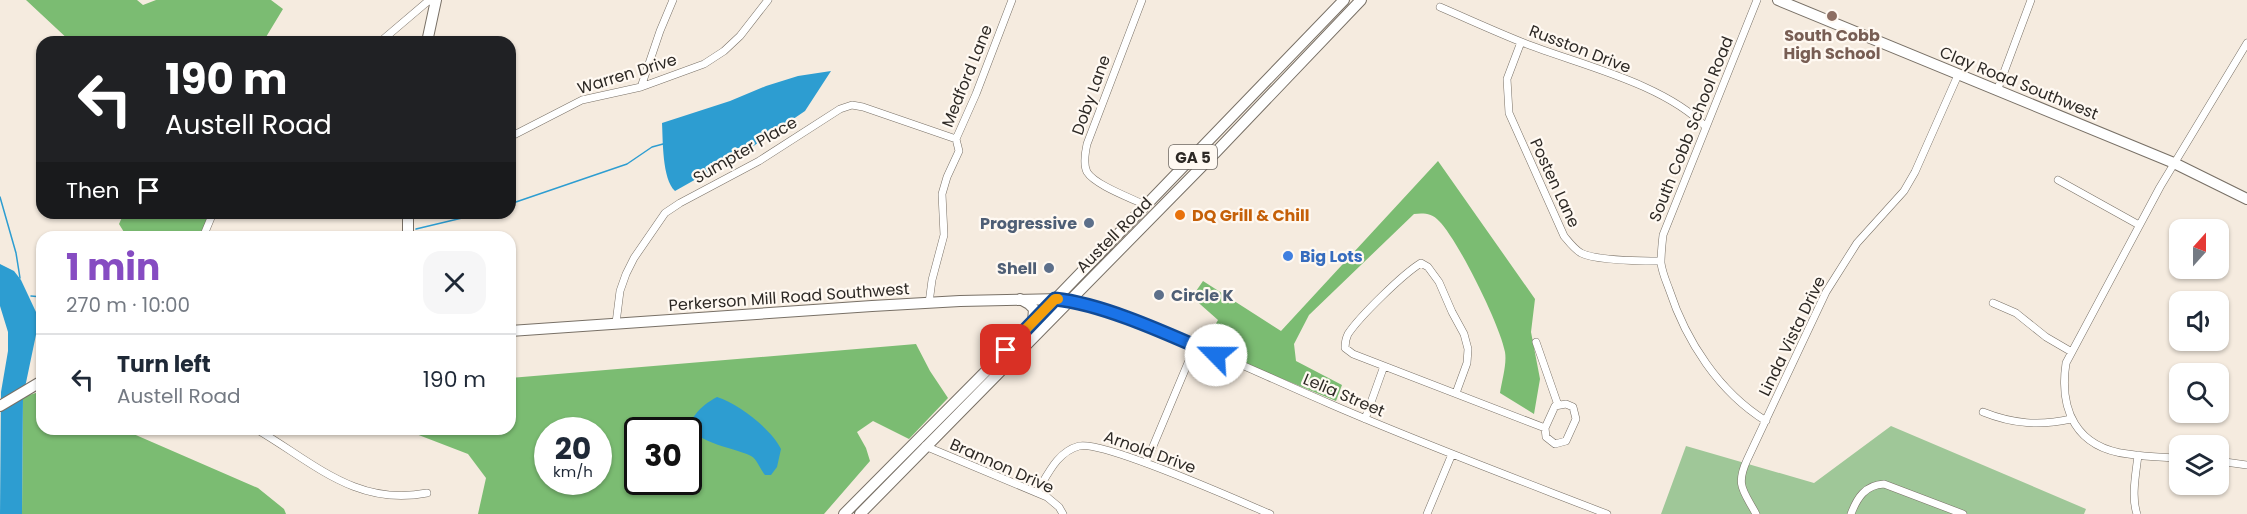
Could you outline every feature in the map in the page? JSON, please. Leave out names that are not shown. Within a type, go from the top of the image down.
[{"type":"main road","points":[[428,36],[435,0]]},
{"type":"main road","name":"Austell Road","points":[[844,514],[1344,0]]},
{"type":"main road","name":"Austell Road","points":[[860,514],[1212,156],[1361,0]]},
{"type":"main road","name":"Clay Road Southwest","points":[[1778,0],[2174,163],[2247,199]]},
{"type":"main road","points":[[1020,299],[1032,306],[1033,321]]},
{"type":"main road","name":"Perkerson Mill Road Southwest","points":[[516,331],[929,303],[1020,299],[1070,300]]},
{"type":"main road","points":[[0,406],[36,385]]},
{"type":"street","points":[[387,36],[427,2],[435,0]]},
{"type":"street","points":[[641,87],[673,0]]},
{"type":"street","name":"Warren Drive","points":[[516,134],[582,100],[641,87],[704,64],[724,51],[740,36],[768,0]]},
{"type":"street","name":"Medford Lane","points":[[929,303],[932,280],[944,235],[942,194],[959,151],[956,139],[1012,0]]},
{"type":"street","name":"Doby Lane","points":[[1142,0],[1087,144],[1085,165],[1088,174],[1098,182],[1145,205]]},
{"type":"street","name":"South Cobb School Road","points":[[1732,395],[1687,335],[1676,310],[1661,261],[1663,235],[1757,0]]},
{"type":"street","points":[[1997,91],[2031,0]]},
{"type":"street","name":"Russton Drive","points":[[1440,7],[1521,42],[1653,92],[1706,127]]},
{"type":"street","name":"Posten Lane","points":[[1521,42],[1507,79],[1509,113],[1564,236],[1574,248],[1587,255],[1630,261],[1661,261]]},
{"type":"street","points":[[2169,457],[2126,454],[2095,443],[2084,435],[2071,419],[2063,395],[2066,363],[2070,351],[2174,163],[2247,43]]},
{"type":"street","name":"Linda Vista Drive","points":[[1732,395],[1766,421],[1826,292],[1857,243],[1889,209],[1909,182],[1958,75]]},
{"type":"street","name":"Sumpter Place","points":[[616,323],[620,291],[626,274],[634,258],[665,213],[759,161],[840,109],[852,105],[863,107],[956,139]]},
{"type":"street","points":[[2058,180],[2139,225]]},
{"type":"street","points":[[1456,393],[1467,363],[1468,349],[1464,334],[1439,282],[1428,267],[1421,263],[1412,268],[1368,310],[1347,336],[1345,348],[1353,354],[1545,428]]},
{"type":"street","name":"Lelia Street","points":[[1070,300],[1133,321],[1365,419],[1607,514]]},
{"type":"street","points":[[1993,303],[2016,313],[2046,337],[2070,351]]},
{"type":"street","points":[[1536,342],[1558,405]]},
{"type":"street","points":[[1146,464],[1195,346]]},
{"type":"street","points":[[1365,419],[1384,366]]},
{"type":"street","points":[[1558,405],[1570,405],[1576,415],[1568,438],[1560,444],[1551,443],[1546,437],[1545,428],[1553,409],[1558,405]]},
{"type":"street","points":[[1983,412],[2008,420],[2032,424],[2071,419]]},
{"type":"street","points":[[1756,514],[1741,486],[1740,475],[1766,421]]},
{"type":"street","points":[[266,435],[348,486],[384,495],[427,493]]},
{"type":"street","name":"Brannon Drive","points":[[913,444],[927,446],[945,456],[1037,492],[1059,507],[1063,514]]},
{"type":"street","name":"Arnold Drive","points":[[1037,492],[1058,459],[1079,446],[1089,445],[1105,448],[1270,514]]},
{"type":"street","points":[[1426,514],[1452,454]]},
{"type":"street","points":[[2137,514],[2135,478],[2138,455]]},
{"type":"street","points":[[2229,462],[2247,465]]},
{"type":"street","points":[[1851,514],[1865,490],[1884,484],[1950,512],[1963,514]]},
{"type":"green space","points":[[26,0],[137,0],[143,5],[156,0],[271,0],[283,9],[267,36],[65,36]]},
{"type":"green space","points":[[1438,161],[1535,299],[1531,332],[1540,379],[1534,414],[1500,393],[1505,367],[1502,339],[1477,283],[1457,246],[1439,221],[1427,214],[1414,214],[1309,315],[1294,344],[1296,361],[1342,385],[1336,401],[1203,346],[1218,320],[1192,297],[1203,281],[1281,331]]},
{"type":"green space","points":[[121,219],[210,219],[206,231],[123,231],[119,224]]},
{"type":"green space","points":[[916,344],[948,398],[909,439],[873,421],[857,432],[870,461],[824,514],[478,514],[486,478],[468,454],[419,435],[516,435],[516,377]]},
{"type":"green space","points":[[36,393],[36,435],[136,435],[258,488],[284,509],[286,514],[22,514],[23,397]]},
{"type":"green space","points":[[1891,426],[2086,509],[2084,514],[1661,514],[1686,446],[1814,483]]},
{"type":"water","points":[[831,71],[805,111],[752,147],[740,158],[724,160],[714,169],[675,191],[668,178],[664,159],[662,123],[798,76]]},
{"type":"water","points":[[0,264],[14,271],[21,280],[36,312],[36,335],[23,397],[22,514],[0,514],[1,392],[8,351],[8,332],[0,306]]},
{"type":"water","points":[[717,397],[726,400],[754,418],[770,433],[781,449],[777,467],[771,475],[765,475],[751,456],[702,438],[702,417],[694,417],[705,404]]},
{"type":"waterway","points":[[516,202],[627,164],[652,147],[663,144]]},
{"type":"waterway","points":[[0,197],[16,253],[20,278]]},
{"type":"waterway","points":[[416,229],[458,219]]},
{"type":"waterway","points":[[31,296],[36,296]]},
{"type":"slow traffic","points":[[1023,332],[1055,299],[1058,299]]},
{"type":"place","name":"South Cobb High School","points":[[1832,16]]},
{"type":"place","name":"DQ Grill & Chill","points":[[1180,215]]},
{"type":"place","name":"Progressive","points":[[1089,223]]},
{"type":"place","name":"Big Lots","points":[[1288,256]]},
{"type":"place","name":"Shell","points":[[1049,268]]},
{"type":"place","name":"Circle K","points":[[1159,295]]},
{"type":"route","points":[[1006,350],[1055,299],[1070,300],[1133,321],[1216,355]]}]
